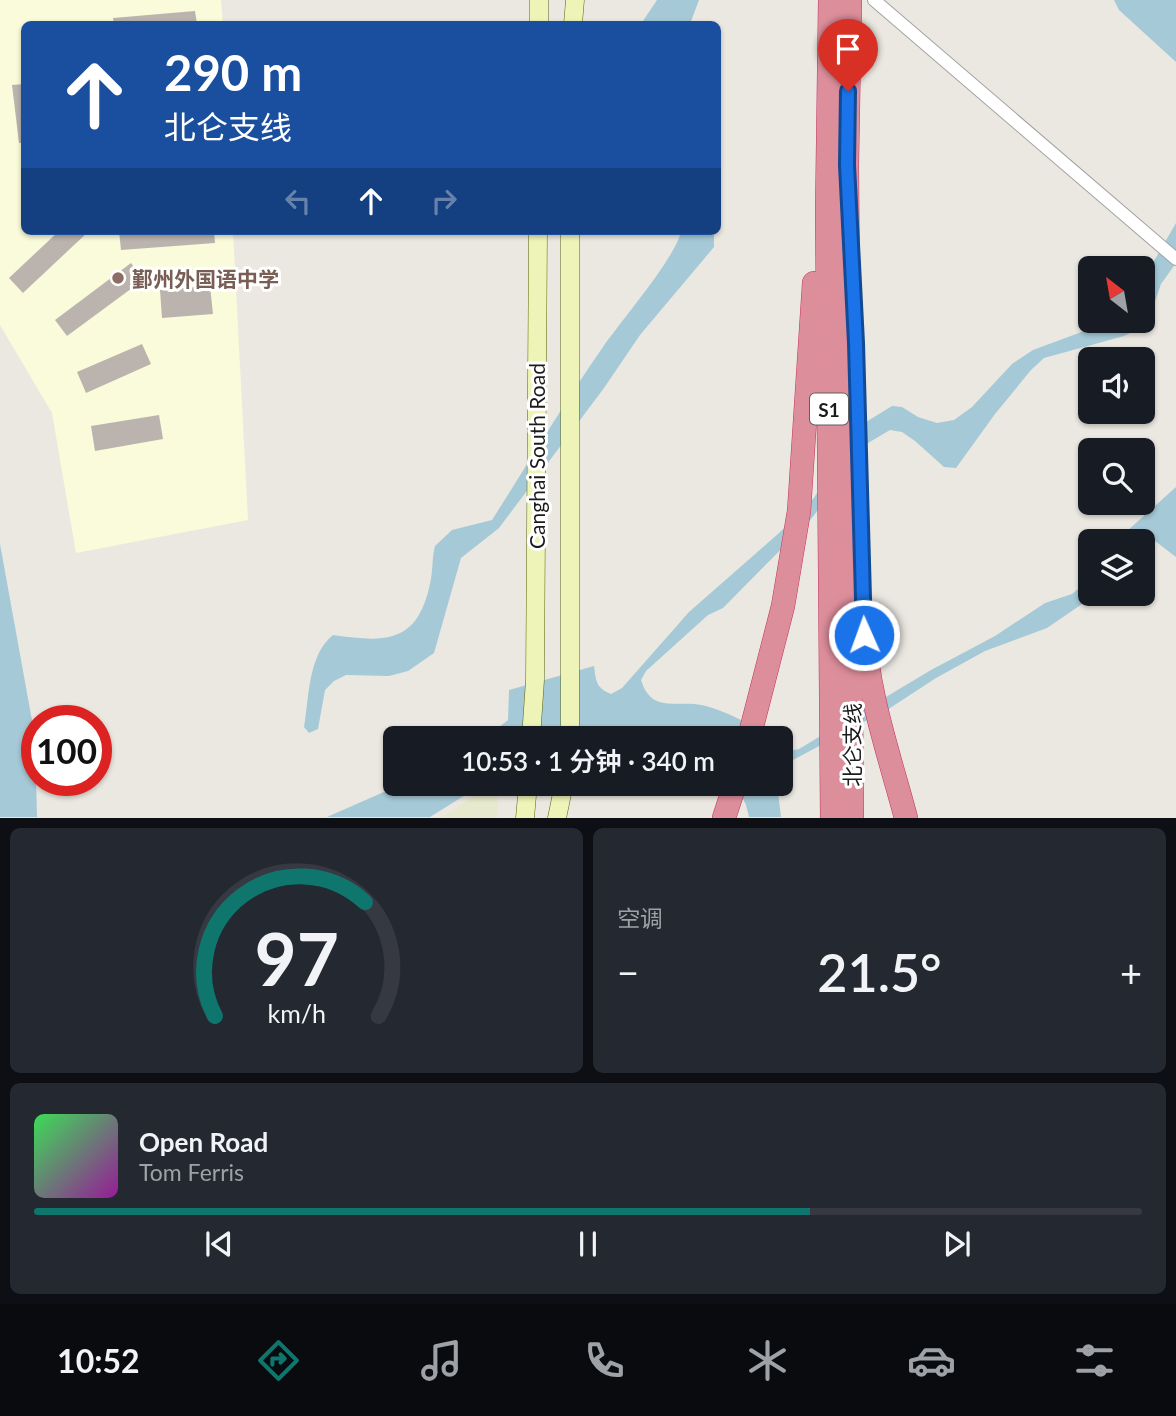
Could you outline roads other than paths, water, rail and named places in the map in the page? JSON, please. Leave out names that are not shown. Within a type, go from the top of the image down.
[{"type":"highway","points":[[752,726],[783,606],[799,511],[828,0]]},
{"type":"highway","name":"北仑支线","points":[[828,0],[832,817]]},
{"type":"highway","name":"北仑支线","points":[[850,0],[847,165],[852,817]]},
{"type":"highway","points":[[847,165],[864,635],[879,721],[906,817]]},
{"type":"highway","points":[[724,817],[731,796]]},
{"type":"main road","points":[[539,0],[539,21]]},
{"type":"main road","points":[[573,21],[575,0]]},
{"type":"main road","name":"Canghai South Road","points":[[532,726],[538,235]]},
{"type":"main road","name":"Canghai South Road","points":[[570,235],[570,726]]},
{"type":"main road","points":[[525,817],[527,796]]},
{"type":"main road","points":[[557,817],[561,796]]},
{"type":"street","points":[[874,0],[1176,259]]},
{"type":"water","points":[[657,0],[699,0],[691,21],[643,21]]},
{"type":"water","points":[[1114,0],[1176,0],[1176,62],[1119,10]]},
{"type":"water","points":[[1176,223],[1176,263],[1161,284],[1155,301],[1155,259]]},
{"type":"water","points":[[680,235],[714,235],[714,247],[640,335],[604,388],[499,528],[461,558],[434,653],[408,671],[389,676],[346,675],[334,681],[325,690],[318,729],[309,733],[304,727],[311,677],[325,643],[333,635],[385,638],[409,627],[426,600],[435,546],[452,530],[492,520],[560,411],[670,256]]},
{"type":"water","points":[[1079,333],[1130,333],[1044,358],[995,414],[956,468],[944,467],[902,432],[890,430],[868,443],[812,518],[723,608],[708,615],[646,671],[641,680],[652,698],[660,702],[696,704],[731,715],[751,726],[500,726],[508,720],[509,690],[594,666],[596,680],[602,689],[611,694],[622,688],[689,612],[779,533],[813,499],[866,422],[892,406],[902,407],[918,417],[937,423],[954,420],[972,407],[1012,364],[1033,350]]},
{"type":"water","points":[[1176,487],[1176,557],[1155,541],[1155,529],[1129,529],[1145,515],[1155,515],[1155,506]]},
{"type":"water","points":[[0,544],[29,705],[21,705],[21,796],[36,796],[37,817],[0,817]]},
{"type":"water","points":[[1078,589],[1079,606],[1047,628],[985,651],[890,708],[793,760],[793,750],[995,636],[1045,603],[1072,594]]},
{"type":"water","points":[[383,792],[383,796],[464,796],[430,817],[327,817]]},
{"type":"water","points":[[742,796],[778,796],[781,817],[749,817]]},
{"type":"place","name":"鄞州外国语中学","points":[[118,278]]}]
